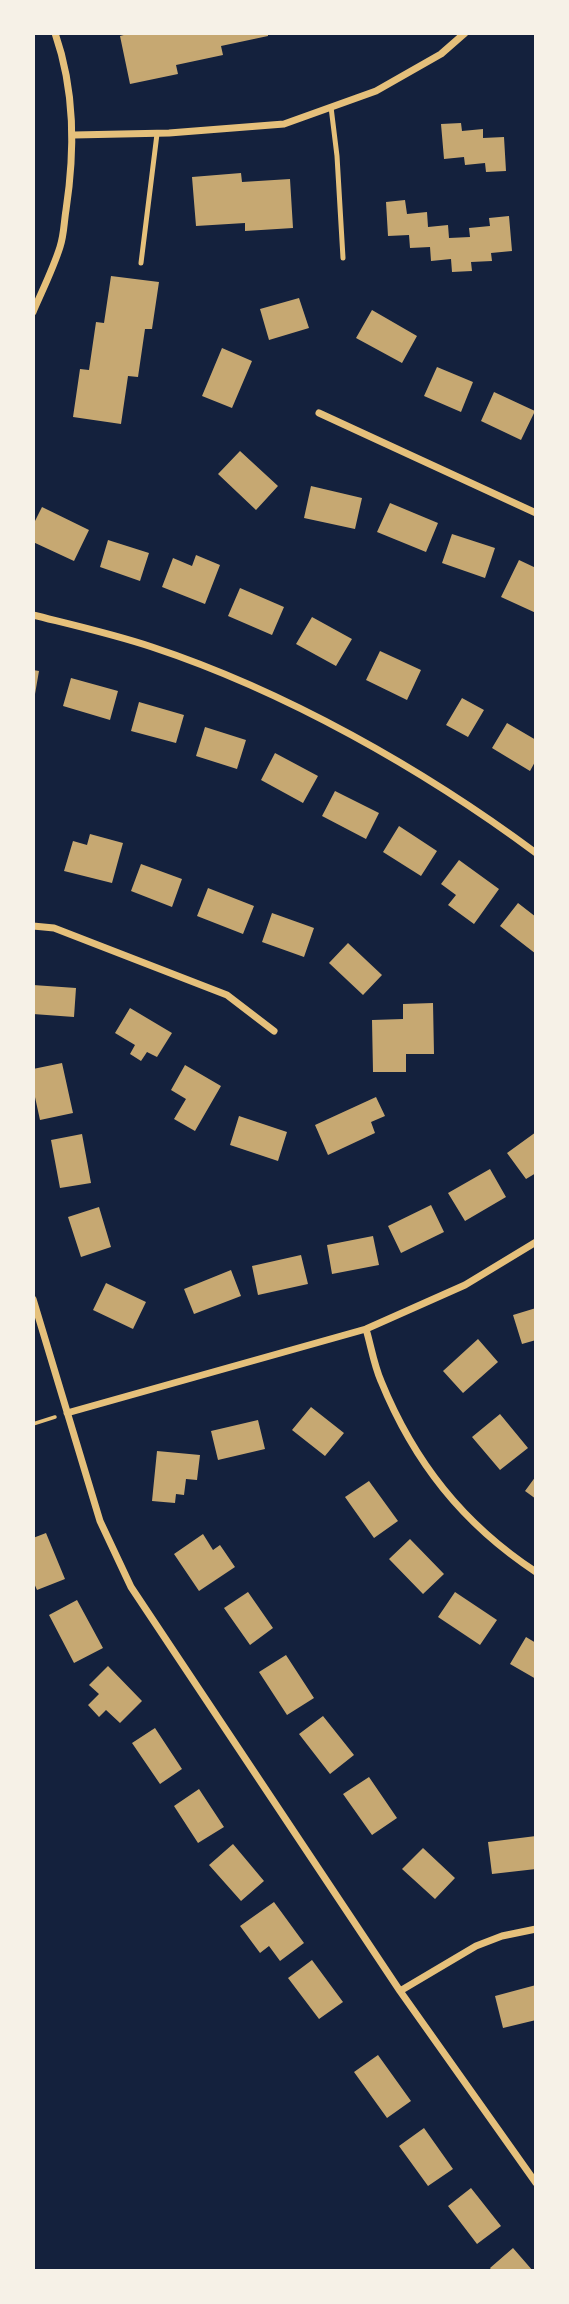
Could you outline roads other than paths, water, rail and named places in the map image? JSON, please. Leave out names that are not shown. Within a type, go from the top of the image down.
[{"type":"street","points":[[33,312],[61,245],[71,180],[74,135],[64,58],[55,33]]},
{"type":"street","points":[[74,135],[157,134],[284,124],[376,91],[441,54],[465,33]]},
{"type":"street","points":[[319,413],[536,513]]},
{"type":"street","points":[[33,615],[152,647],[249,685],[351,735],[483,813],[536,853]]},
{"type":"street","points":[[33,926],[54,928],[227,995],[274,1031]]},
{"type":"street","points":[[67,1413],[366,1329],[465,1286],[536,1242]]},
{"type":"street","points":[[33,1299],[100,1521],[131,1587],[400,1991],[536,2183]]},
{"type":"street","points":[[366,1329],[380,1380],[416,1453],[454,1503],[502,1549],[536,1572]]},
{"type":"street","points":[[400,1991],[476,1946],[502,1936],[536,1929]]},
{"type":"lane","points":[[331,107],[343,258]]},
{"type":"lane","points":[[141,263],[157,134]]}]
